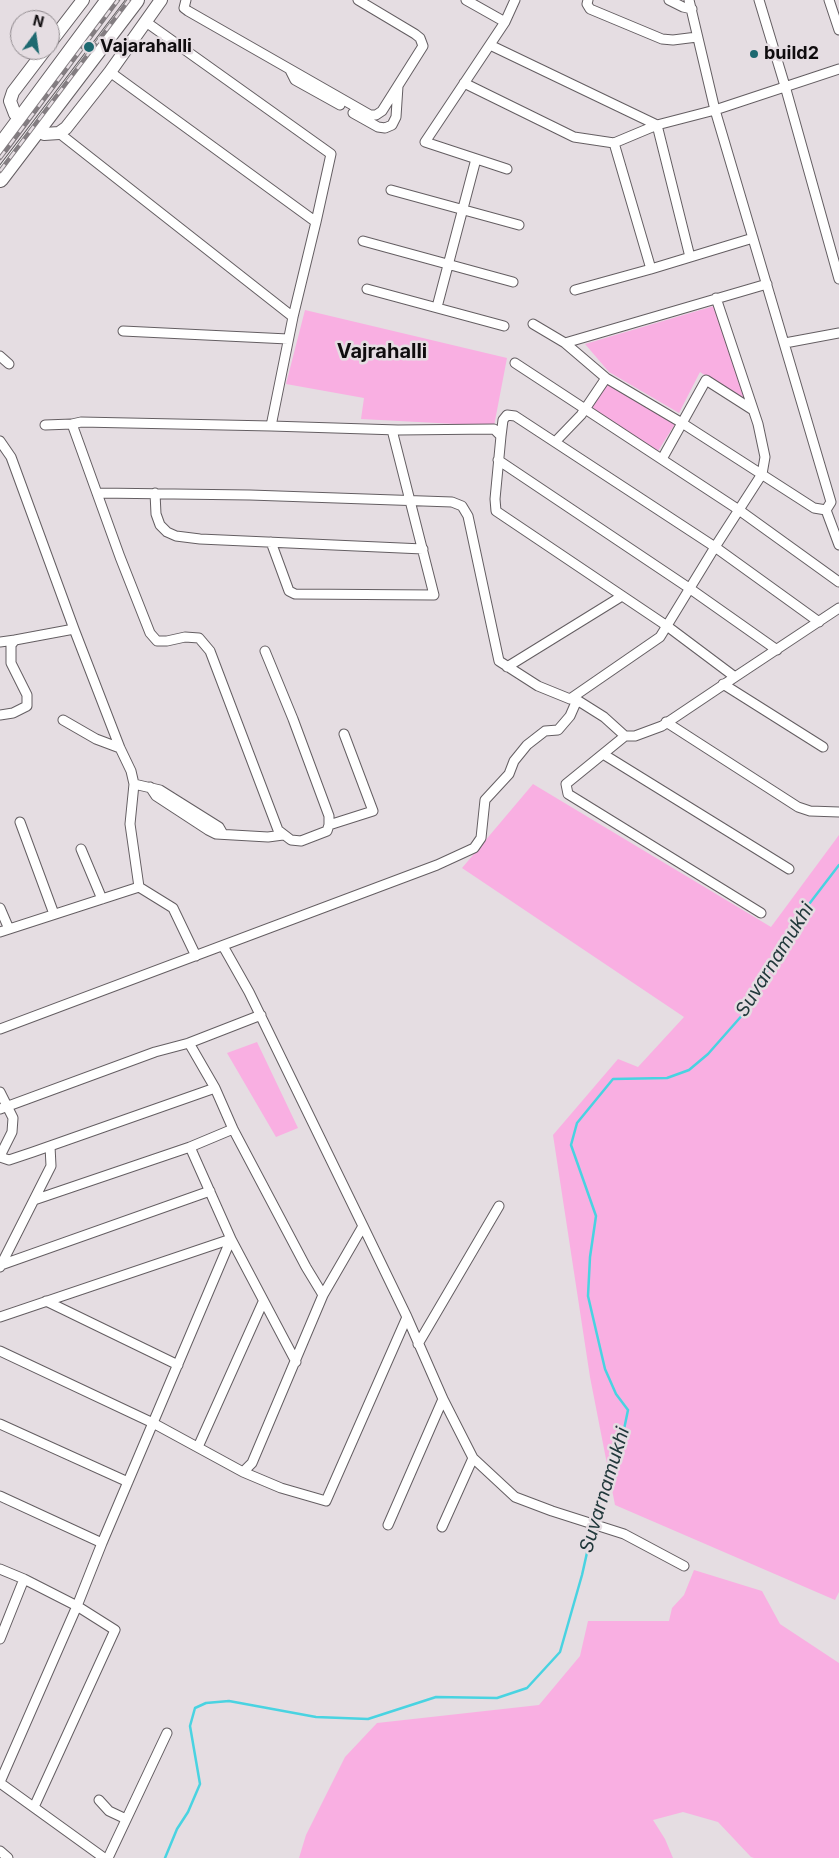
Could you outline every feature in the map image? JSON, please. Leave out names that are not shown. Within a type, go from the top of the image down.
[{"type":"highway","points":[[0,148],[109,0]]},
{"type":"highway","points":[[0,179],[136,0]]},
{"type":"highway","points":[[19,122],[35,134]]},
{"type":"street","points":[[60,30],[83,0]]},
{"type":"street","points":[[35,134],[58,133],[66,128],[110,72],[161,0]]},
{"type":"street","points":[[186,0],[184,8],[188,11],[370,115],[376,115],[382,111],[423,46],[420,38],[415,34],[358,0]]},
{"type":"street","points":[[466,0],[505,22]]},
{"type":"street","points":[[507,169],[425,142],[505,22],[515,0]]},
{"type":"street","points":[[588,0],[587,4],[590,9],[662,39],[673,40],[697,37]]},
{"type":"street","points":[[669,0],[683,7],[691,5],[697,37],[716,110],[831,502],[826,510]]},
{"type":"street","points":[[759,0],[839,279]]},
{"type":"street","points":[[829,0],[839,30]]},
{"type":"street","points":[[146,22],[330,154],[270,426]]},
{"type":"street","points":[[490,45],[657,125]]},
{"type":"street","points":[[19,122],[10,101],[13,92],[37,60]]},
{"type":"street","points":[[290,69],[295,80],[340,105]]},
{"type":"street","points":[[464,84],[574,137],[614,143],[657,125],[716,110],[839,69]]},
{"type":"street","points":[[110,72],[316,222]]},
{"type":"street","points":[[353,113],[378,127],[385,128],[392,125],[396,117],[398,86]]},
{"type":"street","points":[[657,125],[690,257]]},
{"type":"street","points":[[58,133],[293,317]]},
{"type":"street","points":[[614,143],[651,269]]},
{"type":"street","points":[[437,307],[476,159]]},
{"type":"street","points":[[391,190],[519,226]]},
{"type":"street","points":[[575,290],[753,238]]},
{"type":"street","points":[[363,241],[512,282]]},
{"type":"street","points":[[565,343],[767,284]]},
{"type":"street","points":[[367,289],[504,326]]},
{"type":"street","points":[[0,1029],[437,866],[474,848],[481,838],[485,800],[509,774],[514,761],[527,745],[545,731],[558,730],[570,716],[574,699],[660,637],[762,474],[765,457],[753,410],[716,298]]},
{"type":"street","points":[[533,324],[565,343],[606,378],[682,423],[814,508],[826,510]]},
{"type":"street","points":[[123,331],[288,339]]},
{"type":"street","points":[[785,343],[839,333]]},
{"type":"street","points":[[0,356],[9,364]]},
{"type":"street","points":[[516,362],[739,510],[839,582]]},
{"type":"street","points":[[555,442],[586,408],[606,378]]},
{"type":"street","points":[[662,459],[706,380],[753,410]]},
{"type":"street","points":[[734,677],[667,626],[496,511],[495,499],[500,436],[503,420],[507,415],[515,416],[715,547],[819,622]]},
{"type":"street","points":[[45,425],[81,422],[392,430],[494,429],[500,436]]},
{"type":"street","points":[[72,424],[120,558],[150,633],[157,641],[185,637],[199,638],[210,651],[278,830],[283,836],[291,840],[301,841],[327,831],[329,825],[328,816],[265,651]]},
{"type":"street","points":[[271,542],[289,591],[299,595],[434,595],[392,430]]},
{"type":"street","points":[[0,441],[12,457],[74,629],[120,748],[132,772],[134,784],[130,824],[139,887]]},
{"type":"street","points":[[498,460],[689,588],[777,650]]},
{"type":"street","points":[[98,493],[410,500],[452,502],[462,506],[468,516],[500,661],[538,686],[574,699],[604,717],[625,736]]},
{"type":"street","points":[[155,493],[156,514],[160,525],[167,532],[176,536],[422,549]]},
{"type":"street","points":[[826,510],[839,545]]},
{"type":"street","points":[[507,667],[622,596]]},
{"type":"street","points":[[762,913],[568,794],[566,784],[625,736],[635,736],[662,726],[839,608]]},
{"type":"street","points":[[0,642],[74,629]]},
{"type":"street","points":[[0,715],[13,713],[27,706],[27,695],[11,663],[11,645],[15,640]]},
{"type":"street","points":[[723,684],[823,747]]},
{"type":"street","points":[[63,720],[96,739],[120,748]]},
{"type":"street","points":[[666,722],[798,806],[810,811],[839,812]]},
{"type":"street","points":[[329,825],[373,811],[344,734]]},
{"type":"street","points":[[603,754],[788,869]]},
{"type":"street","points":[[134,784],[150,787],[156,796],[216,834],[283,836]]},
{"type":"street","points":[[20,822],[54,914]]},
{"type":"street","points":[[81,848],[102,899]]},
{"type":"street","points":[[0,908],[4,931],[139,887],[173,908],[196,956]]},
{"type":"street","points":[[223,946],[261,1014],[407,1317],[443,1399],[473,1458],[515,1497],[624,1534],[684,1566]]},
{"type":"street","points":[[3,1108],[154,1052],[189,1043],[261,1014]]},
{"type":"street","points":[[189,1043],[215,1088],[233,1129],[322,1295]]},
{"type":"street","points":[[0,1092],[3,1108],[13,1118],[12,1132],[0,1157],[9,1160],[215,1088]]},
{"type":"street","points":[[34,1200],[190,1147],[233,1129]]},
{"type":"street","points":[[1,1267],[51,1166],[50,1146]]},
{"type":"street","points":[[190,1147],[231,1239],[296,1362]]},
{"type":"street","points":[[1,1267],[210,1191]]},
{"type":"street","points":[[418,1344],[499,1206]]},
{"type":"street","points":[[243,1472],[252,1463],[296,1362],[322,1295],[363,1226]]},
{"type":"street","points":[[0,1317],[231,1239]]},
{"type":"street","points":[[104,1858],[0,1783],[231,1239]]},
{"type":"street","points":[[46,1301],[178,1365]]},
{"type":"street","points":[[198,1447],[263,1302]]},
{"type":"street","points":[[0,1351],[153,1424],[243,1472],[281,1488],[326,1501],[407,1317]]},
{"type":"street","points":[[388,1525],[443,1399]]},
{"type":"street","points":[[0,1424],[128,1482]]},
{"type":"street","points":[[442,1527],[473,1458]]},
{"type":"street","points":[[0,1496],[102,1543]]},
{"type":"street","points":[[0,1569],[24,1579],[76,1606],[115,1630],[34,1807]]},
{"type":"street","points":[[0,1639],[24,1579]]},
{"type":"street","points":[[108,1858],[167,1733]]},
{"type":"street","points":[[99,1800],[109,1811],[126,1819]]},
{"type":"street","points":[[0,1851],[8,1858]]},
{"type":"shaded area","points":[[714,306],[746,403],[700,372],[679,413],[609,372],[585,344]]},
{"type":"shaded area","points":[[305,310],[507,358],[494,426],[361,419],[364,398],[286,384]]},
{"type":"shaded area","points":[[608,382],[675,424],[658,451],[591,409]]},
{"type":"shaded area","points":[[533,784],[771,927],[839,835],[839,1592],[835,1600],[615,1505],[590,1377],[553,1135],[618,1059],[638,1067],[684,1017],[462,868]]},
{"type":"shaded area","points":[[257,1042],[298,1128],[276,1137],[227,1053]]},
{"type":"shaded area","points":[[694,1570],[762,1591],[780,1624],[839,1663],[839,1858],[754,1858],[718,1822],[683,1812],[653,1820],[665,1839],[673,1858],[299,1858],[306,1835],[345,1757],[377,1723],[539,1705],[580,1656],[588,1621],[669,1621],[672,1608],[684,1595]]},
{"type":"waterway","name":"Suvarnamukhi","points":[[595,1521],[603,1486],[622,1439],[628,1410],[616,1394],[605,1369],[588,1296],[590,1257],[596,1216],[571,1145],[577,1123],[613,1079],[667,1078],[689,1070],[708,1054],[745,1012],[790,929],[839,865]]},
{"type":"waterway","name":"Suvarnamukhi","points":[[165,1858],[177,1829],[188,1812],[200,1784],[190,1726],[195,1708],[206,1703],[229,1701],[316,1717],[368,1719],[436,1697],[497,1698],[527,1688],[560,1652],[582,1575],[593,1526]]},
{"type":"railway","points":[[0,158],[118,0]]},
{"type":"railway","points":[[0,171],[129,0]]},
{"type":"place","name":"Vajarahalli","points":[[89,47]]},
{"type":"place","name":"build2","points":[[754,54]]},
{"type":"district","name":"Vajrahalli","points":[[382,352]]}]
